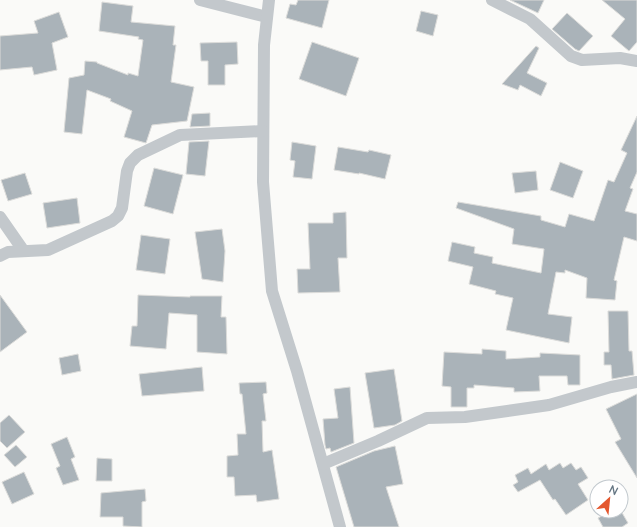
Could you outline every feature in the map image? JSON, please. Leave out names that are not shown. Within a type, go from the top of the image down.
[{"type":"street","points":[[200,0],[267,17]]},
{"type":"street","points":[[269,0],[264,44],[263,182],[272,291],[297,371],[340,527]]},
{"type":"street","points":[[492,0],[530,19],[571,56],[582,60],[620,58],[637,61]]},
{"type":"street","points":[[0,256],[8,252],[23,250],[48,250],[112,221],[118,216],[122,208],[127,171],[130,163],[138,154],[180,135],[263,131]]},
{"type":"street","points":[[0,217],[23,250]]},
{"type":"street","points":[[323,464],[378,441],[427,418],[466,417],[549,405],[611,387],[637,382]]},
{"type":"building","points":[[298,0],[329,0],[322,28],[286,18],[290,4],[296,5]]},
{"type":"building","points":[[510,0],[544,0],[538,13]]},
{"type":"building","points":[[602,0],[637,0],[637,42],[629,51],[611,36],[625,19]]},
{"type":"building","points":[[102,2],[133,6],[131,22],[175,26],[173,45],[176,45],[171,82],[194,87],[187,121],[152,125],[146,143],[124,137],[132,111],[110,101],[111,99],[87,90],[82,134],[64,132],[69,78],[84,75],[85,61],[97,62],[128,75],[128,73],[138,76],[143,40],[138,39],[139,37],[99,31]]},
{"type":"building","points":[[421,11],[438,15],[433,36],[416,31]]},
{"type":"building","points":[[59,12],[68,37],[52,43],[57,70],[34,75],[32,67],[0,70],[0,36],[38,33],[34,21]]},
{"type":"building","points":[[567,13],[593,36],[579,51],[552,29]]},
{"type":"building","points":[[237,42],[238,64],[225,65],[225,85],[208,85],[208,61],[201,61],[200,43]]},
{"type":"building","points":[[312,42],[359,58],[346,96],[299,79]]},
{"type":"building","points":[[536,46],[539,48],[527,73],[547,83],[541,96],[520,85],[518,90],[502,84]]},
{"type":"building","points":[[210,113],[210,126],[190,127],[192,114]]},
{"type":"building","points":[[637,116],[637,172],[630,188],[633,189],[625,211],[637,214],[637,241],[624,237],[614,280],[617,281],[615,300],[586,298],[587,278],[565,270],[565,273],[556,272],[548,314],[572,317],[569,343],[506,330],[513,298],[495,294],[496,291],[469,284],[473,267],[448,261],[452,242],[475,247],[474,253],[493,257],[492,263],[541,273],[544,249],[512,244],[514,229],[456,208],[458,202],[541,216],[541,220],[565,227],[569,214],[594,221],[608,180],[614,182],[627,153],[621,150]]},
{"type":"building","points":[[209,141],[205,176],[186,174],[189,142]]},
{"type":"building","points":[[292,142],[316,146],[312,179],[293,177],[295,161],[290,160]]},
{"type":"building","points":[[338,147],[368,152],[369,150],[391,155],[385,179],[359,173],[334,170]]},
{"type":"building","points":[[560,162],[583,171],[573,198],[550,190]]},
{"type":"building","points":[[154,168],[183,175],[173,214],[144,206]]},
{"type":"building","points":[[536,171],[538,190],[515,193],[512,173]]},
{"type":"building","points":[[25,173],[32,194],[8,201],[1,180]]},
{"type":"building","points":[[77,198],[80,223],[47,228],[43,203]]},
{"type":"building","points":[[346,212],[347,258],[338,258],[340,292],[298,293],[297,269],[310,269],[308,223],[333,223],[333,213]]},
{"type":"building","points":[[222,229],[225,251],[223,282],[202,279],[195,232]]},
{"type":"building","points":[[141,235],[170,239],[165,274],[136,270]]},
{"type":"building","points":[[0,295],[27,332],[0,352]]},
{"type":"building","points":[[138,295],[190,297],[222,296],[221,317],[226,317],[227,354],[197,352],[197,315],[169,313],[166,349],[130,346],[132,326],[137,326]]},
{"type":"building","points":[[608,311],[628,311],[629,351],[632,351],[634,375],[612,379],[611,365],[604,365],[604,352],[609,352]]},
{"type":"building","points":[[482,349],[506,351],[506,359],[540,357],[540,353],[580,355],[580,385],[568,385],[567,376],[539,376],[540,391],[514,392],[514,388],[474,385],[474,388],[467,388],[467,407],[451,407],[451,387],[442,386],[444,352],[482,354]]},
{"type":"building","points":[[78,354],[81,371],[62,375],[59,358]]},
{"type":"building","points":[[202,367],[204,391],[142,396],[139,374]]},
{"type":"building","points":[[394,369],[402,421],[395,425],[374,428],[365,373]]},
{"type":"building","points":[[266,382],[267,393],[263,394],[266,421],[262,421],[263,452],[272,450],[279,499],[257,502],[256,495],[235,496],[234,477],[227,477],[227,456],[238,455],[237,434],[246,434],[242,394],[240,394],[239,383]]},
{"type":"building","points":[[350,387],[354,443],[331,452],[330,448],[326,449],[325,445],[323,419],[338,418],[334,389]]},
{"type":"building","points":[[637,394],[637,478],[615,442],[621,439],[606,409]]},
{"type":"building","points":[[9,415],[25,432],[7,448],[0,441],[0,423]]},
{"type":"building","points":[[67,437],[75,457],[71,459],[79,480],[63,485],[56,468],[60,466],[51,444]]},
{"type":"building","points":[[16,445],[27,457],[15,467],[4,455]]},
{"type":"building","points":[[395,446],[403,484],[386,487],[399,527],[354,527],[336,467],[374,451]]},
{"type":"building","points":[[97,458],[112,459],[112,481],[96,481]]},
{"type":"building","points":[[560,463],[563,468],[571,463],[576,470],[581,467],[588,478],[578,484],[588,500],[566,515],[555,499],[553,500],[540,480],[518,492],[513,485],[518,482],[515,475],[528,468],[531,474],[546,464],[549,470]]},
{"type":"building","points":[[24,472],[34,494],[12,504],[2,482]]},
{"type":"building","points":[[145,489],[146,501],[142,502],[142,527],[123,526],[123,517],[100,517],[101,493]]},
{"type":"building","points":[[599,519],[626,519],[628,523],[622,527],[603,527]]}]
